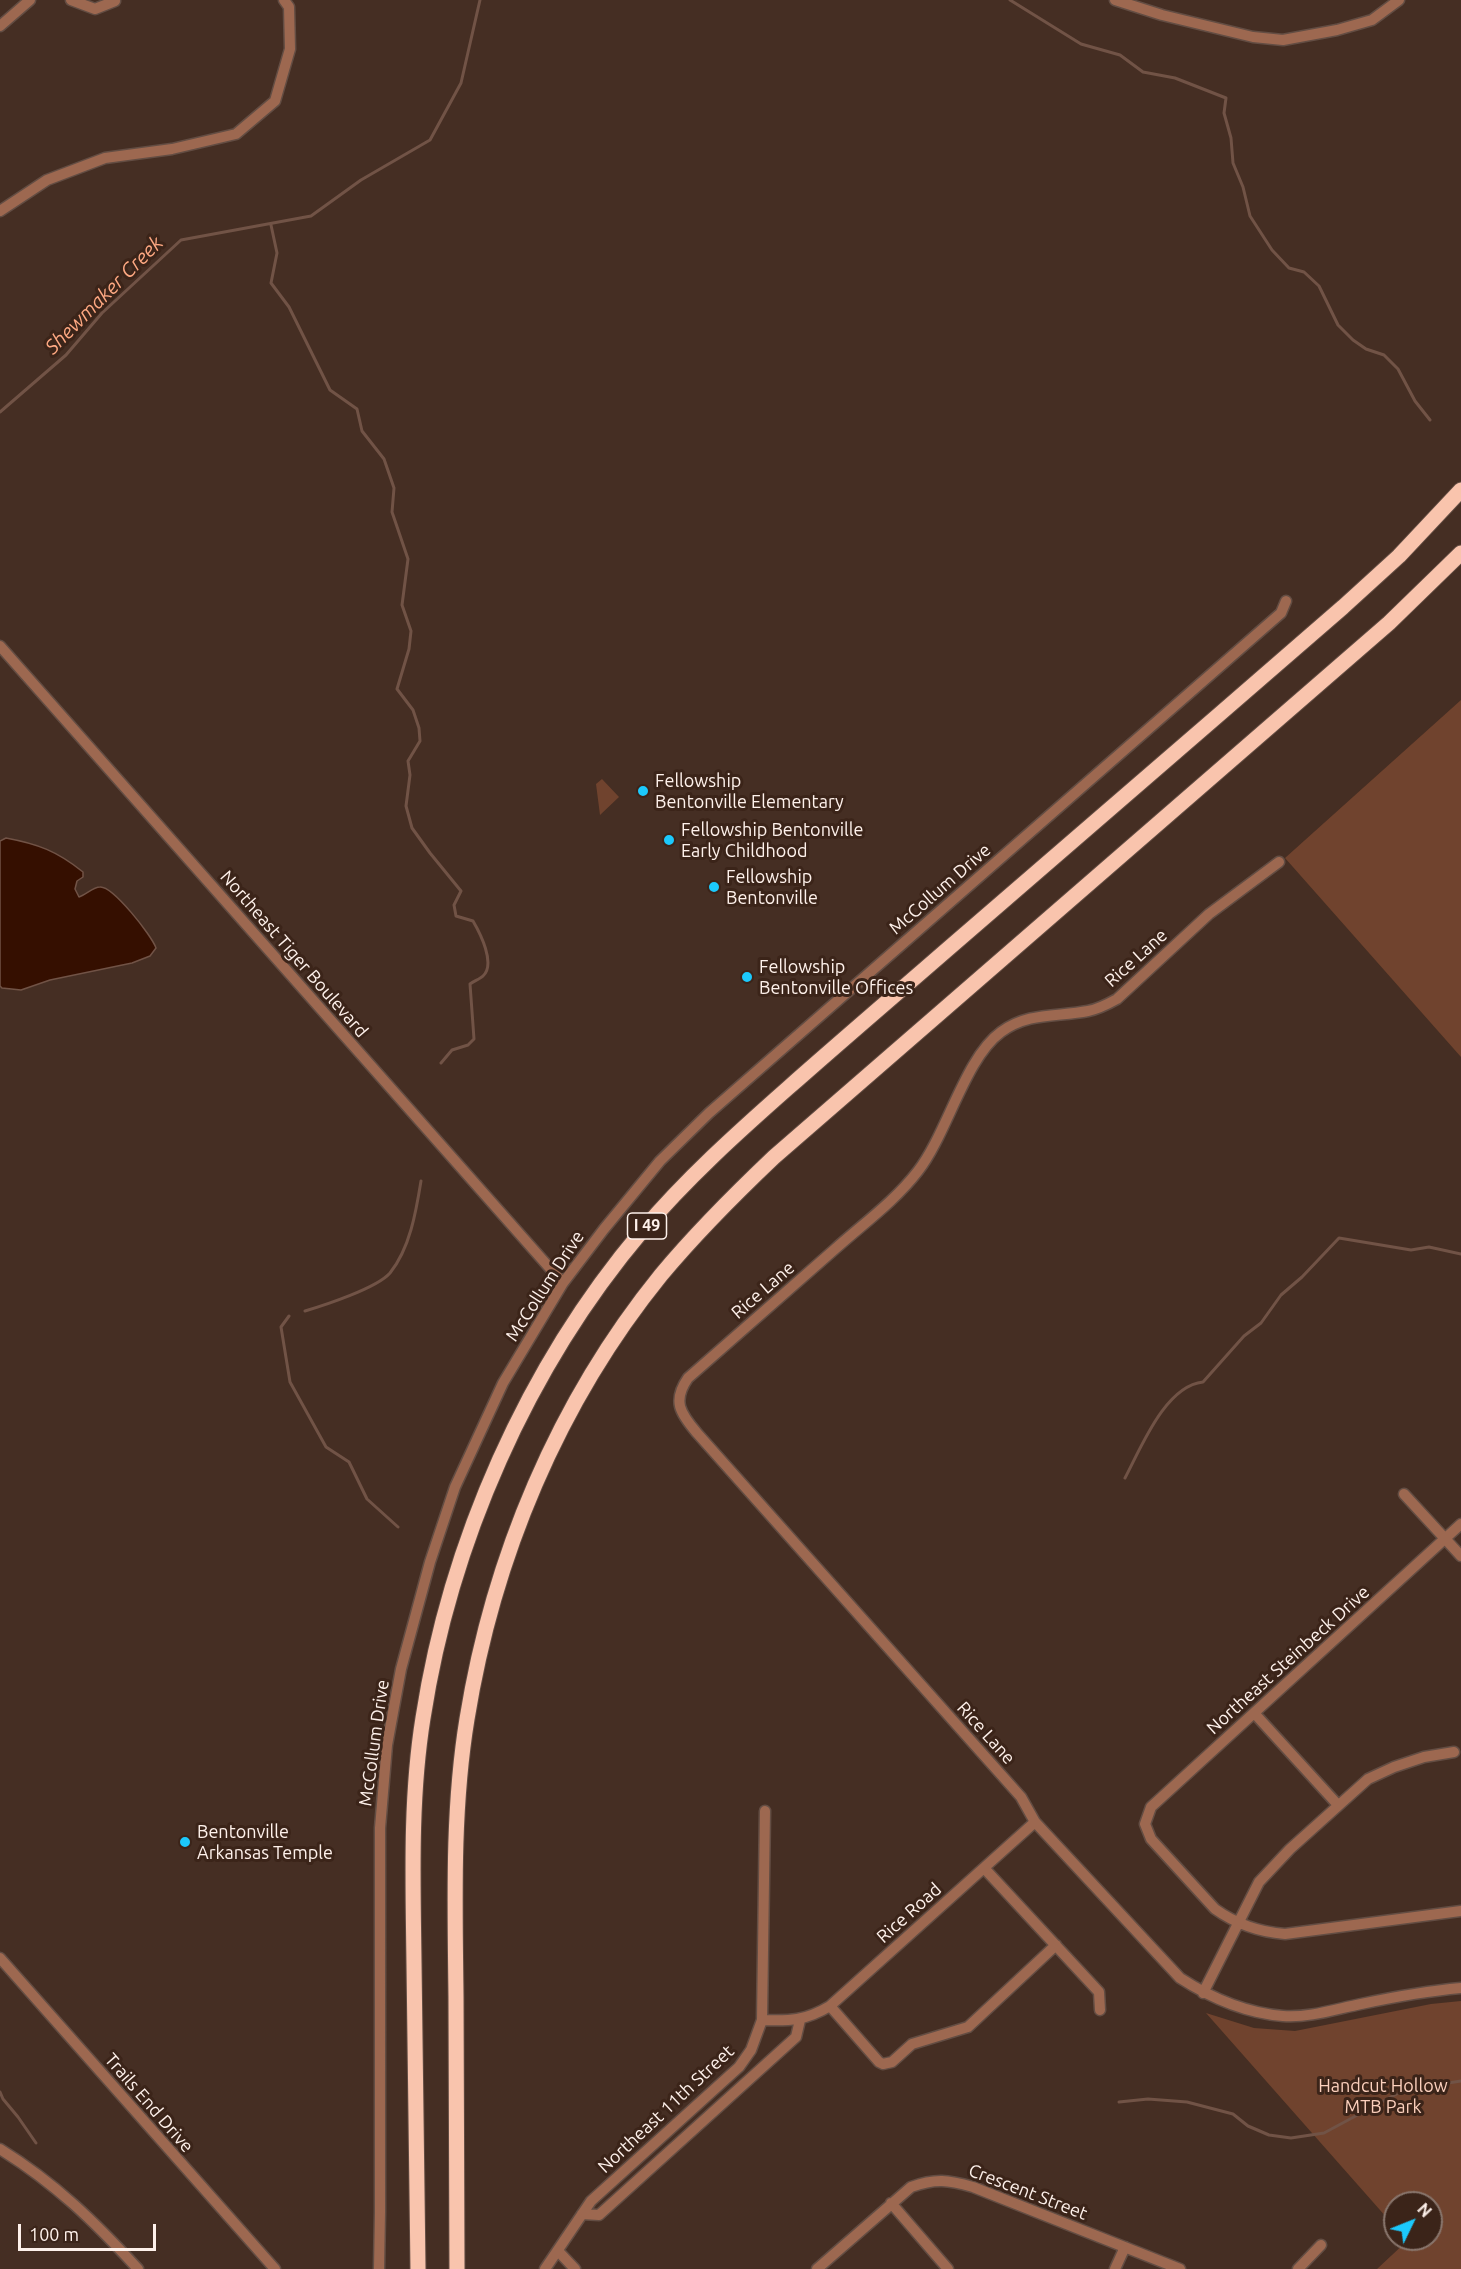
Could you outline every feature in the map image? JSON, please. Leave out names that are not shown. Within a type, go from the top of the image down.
[{"type":"highway","name":"I 49","points":[[418,2269],[414,1875],[416,1799],[422,1722],[436,1647],[457,1572],[484,1499],[515,1427],[552,1358],[595,1292],[642,1230],[695,1174],[810,1069],[1343,608],[1399,555],[1461,490]]},
{"type":"highway","name":"I 49","points":[[456,2269],[456,1883],[458,1801],[466,1720],[482,1641],[504,1563],[534,1486],[570,1413],[612,1343],[660,1276],[714,1214],[774,1157],[1372,638],[1461,553]]},
{"type":"street","points":[[0,26],[30,0]]},
{"type":"street","points":[[71,0],[95,9],[115,1]]},
{"type":"street","points":[[0,211],[47,180],[105,158],[172,148],[236,134],[275,101],[290,49],[289,7],[284,0]]},
{"type":"street","points":[[1115,0],[1173,18],[1253,37],[1283,40],[1337,30],[1372,20],[1398,0]]},
{"type":"street","name":"McCollum Drive","points":[[379,2269],[380,1828],[389,1735],[413,1620],[455,1487],[503,1383],[563,1283],[660,1161],[709,1113],[1281,614],[1287,601]]},
{"type":"street","name":"Northeast Tiger Boulevard","points":[[0,646],[563,1283]]},
{"type":"street","name":"Rice Lane","points":[[1035,1822],[1021,1797],[685,1419],[678,1404],[680,1389],[688,1378],[885,1205],[912,1178],[932,1149],[984,1050],[999,1033],[1032,1017],[1088,1011],[1103,1007],[1117,999],[1209,914],[1279,862]]},
{"type":"street","points":[[1404,1494],[1461,1556]]},
{"type":"street","name":"Northeast Steinbeck Drive","points":[[1240,1923],[1227,1918],[1215,1909],[1151,1839],[1145,1824],[1151,1807],[1461,1524]]},
{"type":"street","points":[[1255,1714],[1338,1805]]},
{"type":"street","points":[[1203,1993],[1259,1882],[1290,1849],[1368,1779],[1424,1757],[1454,1752]]},
{"type":"street","name":"Northeast 11th Street","points":[[546,2269],[591,2201],[738,2067],[751,2050],[762,2020],[765,1811]]},
{"type":"street","points":[[1035,1822],[1180,1978],[1203,1993],[1258,2013],[1285,2016],[1318,2013],[1421,1991],[1461,1988]]},
{"type":"street","name":"Rice Road","points":[[762,2020],[800,2020],[816,2015],[830,2006],[1035,1822]]},
{"type":"street","points":[[984,1868],[1099,1992],[1100,2010]]},
{"type":"street","points":[[1240,1923],[1264,1932],[1285,1934],[1461,1911]]},
{"type":"street","points":[[830,2006],[879,2062],[883,2064],[892,2062],[912,2044],[968,2027],[1056,1945]]},
{"type":"street","name":"Trails End Drive","points":[[0,1958],[275,2269]]},
{"type":"street","points":[[582,2214],[599,2215],[796,2037],[800,2020]]},
{"type":"street","points":[[0,2150],[38,2174],[92,2219],[138,2269]]},
{"type":"street","name":"Crescent Street","points":[[817,2269],[911,2187],[926,2182],[946,2180],[973,2187],[1180,2269]]},
{"type":"street","points":[[891,2204],[948,2269]]},
{"type":"street","points":[[1298,2269],[1321,2245]]},
{"type":"street","points":[[1115,2269],[1125,2247]]},
{"type":"street","points":[[558,2251],[574,2269]]},
{"type":"green space","points":[[1461,700],[1461,1057],[1285,858]]},
{"type":"green space","points":[[602,779],[619,797],[600,815],[596,784]]},
{"type":"green space","name":"Handcut Hollow MTB Park","points":[[1461,2001],[1461,2269],[1377,2269],[1396,2251],[1443,2251],[1443,2191],[1383,2191],[1383,2213],[1206,2013],[1254,2028],[1295,2031],[1431,2004]]},
{"type":"shaded area","points":[[6,838],[47,849],[83,872],[83,877],[77,881],[75,889],[79,897],[100,887],[114,894],[140,923],[153,942],[156,948],[150,956],[132,963],[50,980],[21,990],[2,988],[0,986],[0,841]]},
{"type":"waterway","name":"Shewmaker Creek","points":[[0,412],[66,355],[102,313],[181,240],[311,216],[361,180],[430,140],[461,83],[480,0]]},
{"type":"waterway","points":[[1010,0],[1081,44],[1120,55],[1143,72],[1175,78],[1226,98],[1224,113],[1231,138],[1233,163],[1243,187],[1250,216],[1272,250],[1289,268],[1304,272],[1319,286],[1338,325],[1353,340],[1366,349],[1384,355],[1398,369],[1415,401],[1430,420]]},
{"type":"waterway","points":[[271,225],[277,253],[271,283],[289,307],[330,390],[357,409],[362,431],[384,459],[394,488],[392,512],[408,559],[402,605],[411,631],[409,649],[397,689],[413,710],[419,728],[420,741],[408,761],[410,775],[406,806],[412,828],[461,891],[454,905],[456,916],[473,921],[483,941],[488,964],[487,971],[482,977],[470,984],[474,1039],[468,1045],[452,1050],[441,1063]]},
{"type":"waterway","points":[[305,1311],[363,1290],[390,1273],[407,1241],[421,1181]]},
{"type":"waterway","points":[[1125,1478],[1147,1435],[1166,1406],[1177,1394],[1189,1386],[1203,1382],[1244,1336],[1261,1323],[1281,1295],[1302,1277],[1339,1238],[1411,1250],[1429,1247],[1461,1254]]},
{"type":"waterway","points":[[289,1316],[281,1327],[290,1382],[326,1447],[349,1462],[367,1499],[398,1527]]},
{"type":"waterway","points":[[1119,2102],[1148,2099],[1187,2102],[1233,2114],[1248,2126],[1269,2135],[1291,2138],[1324,2133],[1404,2090],[1461,2081]]},
{"type":"waterway","points":[[0,2092],[36,2143]]},
{"type":"place","name":"Fellowship Bentonville Elementary","points":[[643,791]]},
{"type":"place","name":"Fellowship Bentonville Early Childhood","points":[[669,840]]},
{"type":"place","name":"Fellowship Bentonville","points":[[714,887]]},
{"type":"place","name":"Fellowship Bentonville Offices","points":[[747,977]]},
{"type":"place","name":"Bentonville Arkansas Temple","points":[[185,1842]]}]
